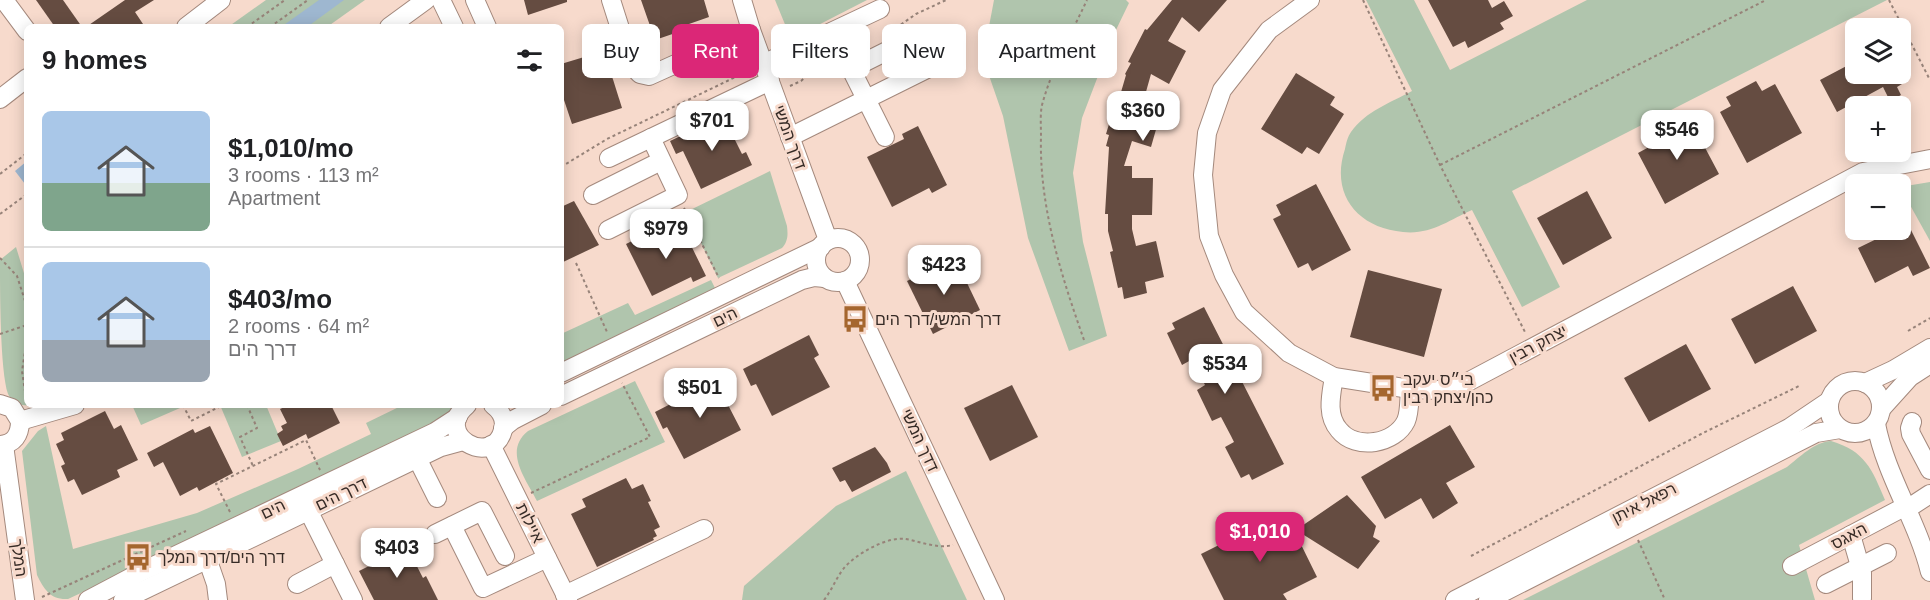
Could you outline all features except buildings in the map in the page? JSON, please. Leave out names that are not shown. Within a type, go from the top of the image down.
[{"type":"street","points":[[4,0],[24,27]]},
{"type":"street","points":[[190,24],[221,0]]},
{"type":"street","points":[[413,20],[426,0]]},
{"type":"street","points":[[441,0],[453,24]]},
{"type":"street","points":[[475,0],[487,24]]},
{"type":"street","points":[[611,0],[632,66],[640,74],[650,76],[672,66]]},
{"type":"street","name":"דרך המשי","points":[[742,0],[749,24]]},
{"type":"street","name":"יצחק רבין","points":[[1310,0],[1269,30],[1222,90],[1207,133],[1203,176],[1209,236],[1224,276],[1244,312],[1289,353],[1334,377],[1410,389],[1438,390],[1461,385],[1863,172],[1930,159]]},
{"type":"street","points":[[609,158],[651,138],[880,9]]},
{"type":"street","name":"דרך המשי","points":[[759,52],[790,137],[824,244]]},
{"type":"street","points":[[882,54],[852,69],[885,137]]},
{"type":"street","points":[[790,137],[909,78]]},
{"type":"street","points":[[0,99],[24,80]]},
{"type":"street","points":[[608,230],[678,195],[651,138]]},
{"type":"street","points":[[593,195],[662,161]]},
{"type":"street","points":[[838,238],[848,240],[856,247],[859,253],[858,270],[854,275],[845,281],[835,282],[825,278],[819,270],[816,256],[824,244],[838,238]]},
{"type":"street","name":"הים","points":[[564,372],[824,244]]},
{"type":"street","name":"הים","points":[[564,395],[802,280],[814,277],[825,278]]},
{"type":"street","name":"דדך המשי","points":[[845,281],[995,600]]},
{"type":"street","points":[[1865,383],[1893,370],[1930,348]]},
{"type":"street","points":[[1846,431],[1861,434],[1869,430],[1910,377],[1930,364]]},
{"type":"street","points":[[1334,377],[1330,402],[1339,431],[1351,439],[1366,443],[1383,441],[1397,433],[1407,420],[1410,389]]},
{"type":"street","points":[[1890,474],[1877,393],[1865,383],[1857,381],[1839,386],[1829,401],[1828,410],[1831,418],[1875,454],[1890,474],[1907,507],[1930,572]]},
{"type":"street","name":"רפאל איתן","points":[[1455,600],[1789,428],[1829,401]]},
{"type":"street","points":[[0,404],[12,408],[21,421],[17,436],[2,445]]},
{"type":"street","points":[[21,421],[65,408]]},
{"type":"street","points":[[461,410],[457,428],[463,441],[476,448],[491,446],[499,438],[503,428],[503,417],[496,408]]},
{"type":"street","points":[[503,428],[536,408]]},
{"type":"street","name":"הים","points":[[88,600],[143,571],[435,432],[461,410]]},
{"type":"street","points":[[1912,422],[1911,434],[1930,470]]},
{"type":"street","name":"רפאל איתן","points":[[1488,600],[1816,433],[1846,431]]},
{"type":"street","name":"דרך הים","points":[[123,600],[417,458],[441,447],[463,441]]},
{"type":"street","name":"המלך","points":[[2,445],[31,599]]},
{"type":"street","name":"איילות","points":[[491,446],[566,597]]},
{"type":"street","points":[[417,458],[438,498]]},
{"type":"street","name":"האגס","points":[[1792,566],[1851,534],[1930,496]]},
{"type":"street","points":[[308,510],[353,600]]},
{"type":"street","points":[[435,534],[482,511],[505,556]]},
{"type":"street","points":[[452,526],[483,588],[547,558]]},
{"type":"street","points":[[566,597],[704,529]]},
{"type":"street","points":[[1851,534],[1861,566],[1862,598]]},
{"type":"street","points":[[1826,584],[1887,553]]},
{"type":"street","points":[[207,558],[216,584],[218,600]]},
{"type":"street","points":[[297,584],[335,564]]},
{"type":"street","points":[[493,583],[501,600]]},
{"type":"path","points":[[251,24],[285,0]]},
{"type":"path","points":[[274,24],[308,0]]},
{"type":"path","points":[[1084,340],[1063,280],[1049,220],[1040,155],[1042,106],[1061,54],[1087,0]]},
{"type":"path","points":[[1363,0],[1440,165],[1533,347]]},
{"type":"path","points":[[1440,165],[1766,0]]},
{"type":"path","points":[[1889,0],[1930,80]]},
{"type":"path","points":[[564,165],[607,139],[766,72]]},
{"type":"path","points":[[0,174],[24,155]]},
{"type":"path","points":[[678,195],[725,294]]},
{"type":"path","points":[[0,214],[24,196]]},
{"type":"path","points":[[0,258],[17,276],[24,298]]},
{"type":"path","points":[[576,263],[614,347]]},
{"type":"path","points":[[1908,331],[1930,318]]},
{"type":"path","points":[[0,334],[24,326]]},
{"type":"path","points":[[24,358],[22,371],[24,392]]},
{"type":"path","points":[[518,499],[650,437],[615,370]]},
{"type":"path","points":[[1471,556],[1799,386]]},
{"type":"path","points":[[184,408],[191,421],[217,408]]},
{"type":"path","points":[[248,408],[256,428],[240,437],[253,466]]},
{"type":"path","points":[[237,526],[216,484],[306,440],[326,484]]},
{"type":"path","points":[[1632,527],[1665,600]]},
{"type":"path","points":[[824,600],[843,569],[860,554],[879,544],[904,538],[933,546],[947,547],[967,542]]},
{"type":"path","points":[[31,599],[81,579]]},
{"type":"green space","points":[[266,0],[365,0],[331,24],[232,24]]},
{"type":"green space","points":[[775,0],[867,0],[820,24],[785,24]]},
{"type":"green space","points":[[994,0],[1126,0],[1129,3],[1117,28],[1117,24],[989,24]]},
{"type":"green space","points":[[1366,0],[1414,0],[1450,70],[1587,0],[1887,0],[1852,18],[1845,18],[1845,21],[1512,191],[1560,287],[1522,307],[1472,210],[1431,229],[1403,232],[1372,224],[1351,206],[1341,180],[1341,165],[1350,134],[1371,113],[1412,91]]},
{"type":"green space","points":[[990,78],[1097,78],[1082,118],[1073,173],[1083,242],[1107,336],[1069,351],[1028,238],[1003,116]]},
{"type":"green space","points":[[770,171],[787,226],[785,243],[782,248],[718,278],[686,212]]},
{"type":"green space","points":[[1930,182],[1930,241],[1911,207],[1911,185]]},
{"type":"green space","points":[[16,247],[24,273],[24,405],[13,401],[8,394],[3,367],[0,260]]},
{"type":"green space","points":[[711,280],[718,294],[564,368],[564,333],[628,303],[635,315]]},
{"type":"green space","points":[[635,381],[665,442],[537,501],[519,465],[517,447],[521,439],[528,431]]},
{"type":"green space","points":[[133,408],[180,408],[141,425]]},
{"type":"green space","points":[[221,408],[267,408],[281,441],[242,457]]},
{"type":"green space","points":[[397,408],[453,408],[452,412],[435,428],[68,599],[52,596],[37,575],[22,451],[38,431],[46,426],[73,549],[197,513],[371,434],[366,423]]},
{"type":"green space","points":[[1831,441],[1843,445],[1860,456],[1871,470],[1885,500],[1799,545],[1815,600],[1523,600],[1787,467],[1813,447]]},
{"type":"green space","points":[[906,471],[967,600],[742,600],[744,586],[836,506]]},
{"type":"water","points":[[319,0],[344,0],[311,24],[285,24]]},
{"type":"water","points":[[24,164],[24,183],[15,171]]},
{"type":"place","name":"דרך המשי/דרך הים","points":[[855,319]]},
{"type":"place","name":"בי״ס יעקב כהן/יצחק רבין","points":[[1383,388]]},
{"type":"place","name":"דרך הים/דרך המלך","points":[[138,557]]}]
